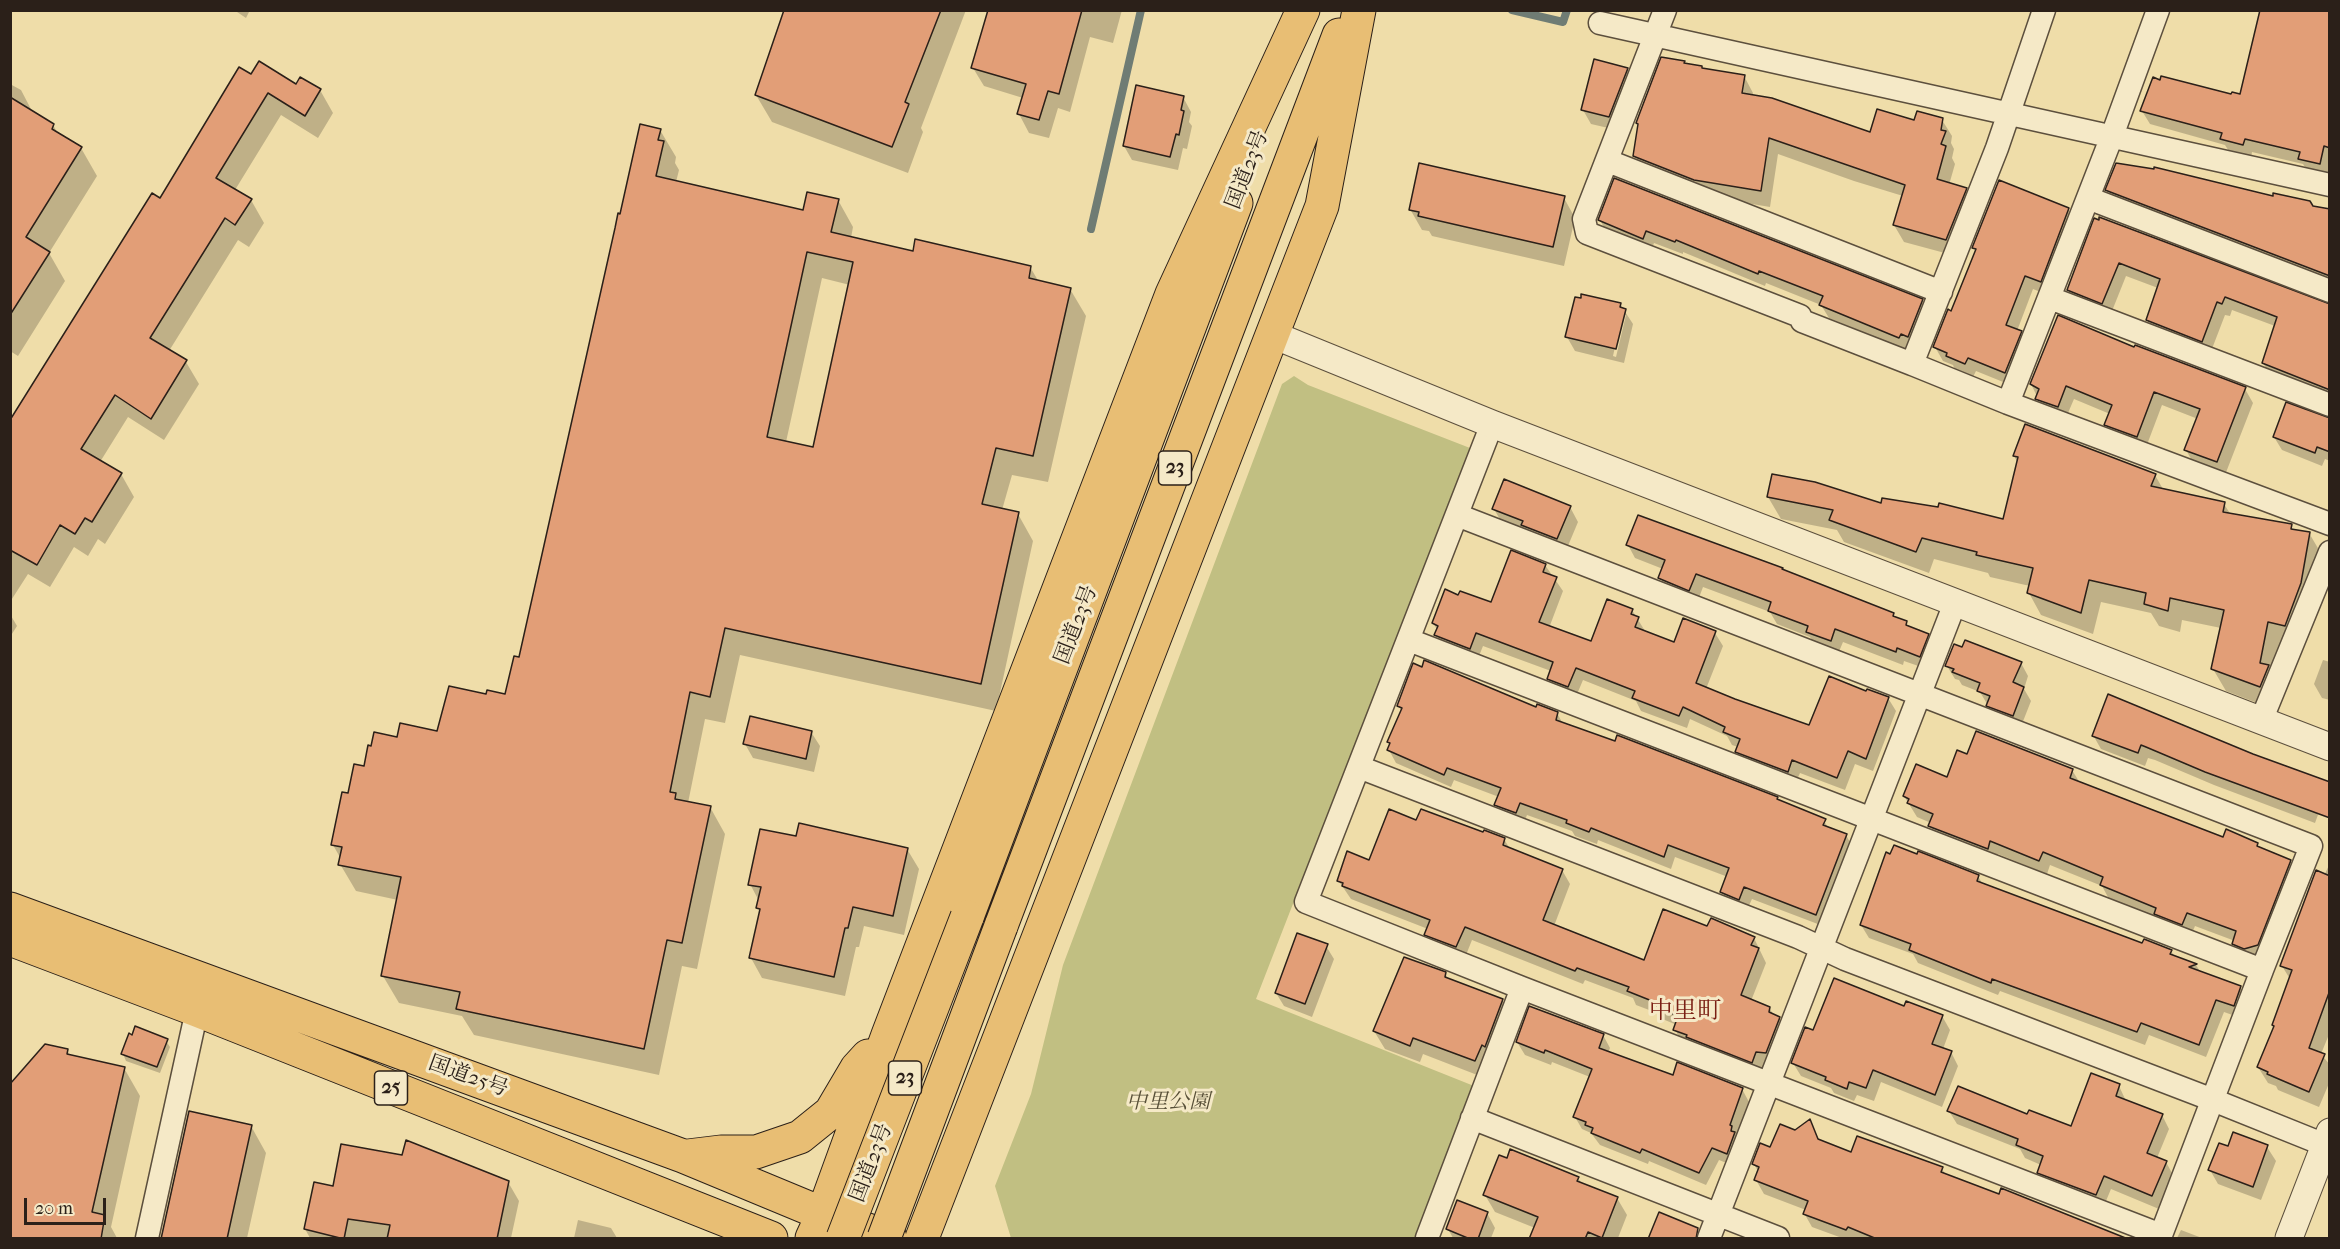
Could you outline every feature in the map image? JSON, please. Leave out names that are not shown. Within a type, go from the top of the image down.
[{"type":"highway","points":[[817,1226],[1172,294],[1303,10]]},
{"type":"highway","name":"国道23号","points":[[843,1239],[967,917],[1308,10]]},
{"type":"highway","name":"国道23号","points":[[884,1239],[1348,10]]},
{"type":"highway","points":[[922,1239],[1322,206],[1359,10]]},
{"type":"highway","name":"国道25号","points":[[10,909],[683,1156],[817,1226],[890,1239]]},
{"type":"highway","name":"国道25号","points":[[10,939],[197,1010],[771,1239]]},
{"type":"highway","points":[[683,1156],[721,1152],[756,1152],[800,1137],[831,1112],[857,1068],[888,1035]]},
{"type":"street","points":[[1665,10],[1584,219],[1587,232],[1800,316],[1802,321],[2008,403],[2330,524]]},
{"type":"street","points":[[1912,364],[1997,148],[2044,10]]},
{"type":"street","points":[[2008,403],[2112,136],[2158,10]]},
{"type":"street","points":[[1600,23],[2330,185]]},
{"type":"street","points":[[1608,161],[1941,292]]},
{"type":"street","points":[[2088,198],[2330,291]]},
{"type":"street","points":[[2050,298],[2330,405]]},
{"type":"street","points":[[1271,334],[1492,424],[2330,747]]},
{"type":"street","points":[[1457,515],[2311,846],[2160,1237],[1306,902],[1492,424]]},
{"type":"street","points":[[2261,721],[2330,552]]},
{"type":"street","points":[[1709,1239],[1955,603]]},
{"type":"street","points":[[1409,640],[2262,970]]},
{"type":"street","points":[[1359,767],[1798,937],[1856,963],[2213,1100],[2328,1141],[2289,1239]]},
{"type":"street","points":[[1427,1239],[1522,988]]},
{"type":"street","points":[[147,1239],[197,1010]]},
{"type":"street","points":[[1472,1118],[1778,1239]]},
{"type":"green space","name":"中里公園","points":[[1294,376],[1308,385],[1470,448],[1256,999],[1474,1086],[1415,1238],[1011,1238],[995,1186],[1031,1094],[1063,965],[1282,384]]},
{"type":"building","points":[[784,10],[941,10],[905,102],[909,104],[892,147],[755,95]]},
{"type":"building","points":[[988,10],[1082,10],[1059,94],[1048,91],[1039,120],[1017,114],[1026,84],[971,68]]},
{"type":"building","points":[[2260,10],[2330,10],[2330,148],[2324,146],[2320,164],[2298,159],[2300,152],[2245,139],[2243,145],[2220,139],[2222,133],[2140,111],[2153,77],[2160,80],[2161,76],[2231,94],[2232,92],[2240,94]]},
{"type":"building","points":[[1661,57],[1685,61],[1684,63],[1702,66],[1702,68],[1745,75],[1742,93],[1772,98],[1870,132],[1877,109],[1914,120],[1917,111],[1943,118],[1941,130],[1946,131],[1941,144],[1946,146],[1937,179],[1967,188],[1946,240],[1893,225],[1905,185],[1769,138],[1761,191],[1694,180],[1633,156],[1638,124],[1636,123]]},
{"type":"building","points":[[1594,59],[1628,68],[1609,117],[1581,110]]},
{"type":"building","points":[[259,61],[296,84],[300,77],[321,89],[305,116],[268,93],[216,178],[252,199],[235,225],[225,218],[150,338],[187,360],[151,419],[115,395],[81,449],[122,473],[92,522],[85,518],[75,534],[60,525],[37,565],[10,550],[10,420],[152,193],[160,198],[239,67],[251,74]]},
{"type":"building","points":[[1136,85],[1184,96],[1181,110],[1184,111],[1179,135],[1176,134],[1170,157],[1123,146]]},
{"type":"building","points":[[10,97],[54,124],[52,129],[82,147],[26,237],[50,252],[10,315]]},
{"type":"building","points":[[640,124],[661,129],[658,140],[664,141],[656,176],[803,210],[807,192],[839,199],[831,232],[913,251],[915,239],[1031,266],[1029,278],[1071,288],[1033,456],[996,448],[982,504],[1019,512],[981,684],[725,628],[710,697],[690,692],[670,792],[676,793],[675,799],[711,806],[682,943],[667,940],[644,1049],[456,1009],[460,992],[381,976],[401,877],[338,865],[342,847],[331,845],[342,792],[348,793],[354,764],[364,766],[368,745],[371,746],[374,732],[397,737],[400,723],[437,731],[449,686],[486,694],[487,690],[505,694],[514,656],[519,657],[618,213],[620,214]],"holes":[[[807,252],[853,262],[813,447],[767,437]]]},
{"type":"building","points":[[1419,163],[1565,196],[1553,247],[1418,216],[1419,212],[1409,210]]},
{"type":"building","points":[[2116,163],[2154,169],[2154,167],[2273,196],[2273,193],[2310,201],[2313,206],[2330,209],[2330,276],[2105,190]]},
{"type":"building","points":[[1614,178],[1923,299],[1908,337],[1901,334],[1899,338],[1819,305],[1823,296],[1759,271],[1758,274],[1676,240],[1675,242],[1646,231],[1643,239],[1598,220]]},
{"type":"building","points":[[1999,180],[2069,208],[2041,282],[2025,276],[2006,325],[2022,331],[2005,373],[1968,358],[1965,364],[1946,356],[1947,353],[1933,347],[1948,309],[1951,311],[1976,249],[1972,248]]},
{"type":"building","points":[[2099,217],[2330,304],[2330,390],[2262,363],[2277,317],[2225,297],[2222,304],[2217,302],[2202,342],[2146,320],[2160,279],[2119,263],[2102,304],[2067,290],[2094,218],[2099,220]]},
{"type":"building","points":[[1581,294],[1621,303],[1620,307],[1626,309],[1616,349],[1565,337],[1575,297],[1581,298]]},
{"type":"building","points":[[2058,315],[2134,347],[2135,345],[2246,387],[2217,462],[2184,450],[2200,409],[2154,392],[2137,437],[2104,425],[2112,405],[2066,386],[2058,407],[2035,399],[2039,389],[2030,384]]},
{"type":"building","points":[[2286,402],[2330,418],[2330,452],[2317,447],[2315,453],[2273,437]]},
{"type":"building","points":[[2025,424],[2156,474],[2151,486],[2225,502],[2223,512],[2292,524],[2291,529],[2310,532],[2301,583],[2285,626],[2268,622],[2260,663],[2269,665],[2260,687],[2211,669],[2224,610],[2170,598],[2168,611],[2144,604],[2146,593],[2089,580],[2081,613],[2027,593],[2033,568],[1976,555],[1977,552],[1922,538],[1916,552],[1829,520],[1833,510],[1767,497],[1772,474],[1815,482],[1881,503],[1882,498],[1938,507],[1939,503],[2003,519],[2018,457],[2013,456]]},
{"type":"building","points":[[1504,479],[1571,506],[1557,539],[1521,525],[1523,521],[1492,509]]},
{"type":"building","points":[[1638,515],[1783,568],[1894,613],[1893,616],[1907,621],[1906,625],[1929,634],[1920,657],[1897,648],[1896,652],[1835,629],[1831,641],[1806,632],[1808,626],[1768,611],[1771,602],[1696,574],[1689,591],[1658,578],[1665,560],[1626,545]]},
{"type":"building","points":[[1511,550],[1546,564],[1543,572],[1557,577],[1539,622],[1591,641],[1607,599],[1633,609],[1631,614],[1639,617],[1635,627],[1674,642],[1683,618],[1716,631],[1696,683],[1735,699],[1809,725],[1829,676],[1866,691],[1867,689],[1889,697],[1866,759],[1848,751],[1837,778],[1792,760],[1788,772],[1735,752],[1740,739],[1723,732],[1725,727],[1683,707],[1679,716],[1632,698],[1635,691],[1576,668],[1568,687],[1547,679],[1553,662],[1476,633],[1470,649],[1434,635],[1438,626],[1432,623],[1445,589],[1458,595],[1460,591],[1491,602]]},
{"type":"building","points":[[1965,640],[2022,662],[2013,682],[2024,687],[2013,716],[1986,706],[1990,696],[1977,691],[1980,683],[1952,672],[1954,669],[1945,666],[1954,644],[1962,647]]},
{"type":"building","points":[[1424,660],[1536,707],[1537,704],[1558,712],[1556,720],[1615,741],[1617,735],[1778,797],[1777,799],[1826,819],[1823,825],[1847,834],[1816,915],[1744,887],[1739,900],[1720,892],[1729,868],[1668,845],[1664,857],[1591,828],[1589,832],[1566,823],[1567,820],[1520,803],[1516,813],[1494,805],[1501,788],[1447,768],[1444,775],[1387,750],[1390,743],[1387,742],[1402,708],[1397,706],[1413,663],[1422,667]]},
{"type":"building","points":[[2108,694],[2253,754],[2330,782],[2330,818],[2205,772],[2141,745],[2138,753],[2092,736]]},
{"type":"building","points":[[750,716],[812,731],[806,759],[743,744]]},
{"type":"building","points":[[1976,731],[2073,769],[2070,778],[2223,837],[2226,829],[2258,843],[2257,846],[2291,860],[2258,945],[2244,949],[2232,944],[2236,931],[2187,913],[2182,925],[2154,914],[2156,908],[2100,885],[2103,877],[2043,852],[2039,861],[1990,841],[1988,849],[1928,826],[1933,814],[1907,803],[1909,799],[1903,796],[1916,764],[1947,777],[1957,750],[1967,754]]},
{"type":"building","points":[[1389,809],[1416,820],[1421,809],[1483,832],[1484,830],[1505,838],[1503,845],[1563,869],[1543,920],[1644,960],[1663,909],[1707,926],[1711,918],[1755,937],[1751,945],[1759,948],[1741,995],[1770,1007],[1769,1012],[1780,1017],[1766,1053],[1756,1052],[1752,1063],[1686,1037],[1687,1035],[1673,1030],[1678,1016],[1651,1005],[1652,1001],[1627,991],[1629,987],[1577,968],[1575,971],[1465,927],[1456,947],[1424,935],[1430,920],[1342,886],[1343,883],[1337,881],[1347,851],[1369,860]]},
{"type":"building","points":[[799,823],[908,848],[893,916],[853,907],[848,928],[845,928],[834,977],[749,958],[760,909],[756,908],[761,887],[748,885],[760,829],[796,836]]},
{"type":"building","points":[[1894,845],[1917,854],[1918,851],[1979,875],[1977,881],[2142,943],[2144,939],[2172,950],[2170,954],[2197,964],[2189,967],[2241,986],[2234,1006],[2216,1000],[2199,1045],[2141,1023],[2137,1032],[1992,979],[1991,983],[1909,950],[1911,944],[1860,925],[1886,852],[1890,854]]},
{"type":"building","points":[[2316,870],[2330,876],[2330,990],[2309,1048],[2325,1054],[2309,1092],[2267,1074],[2268,1072],[2257,1067],[2274,1026],[2272,1025],[2292,970],[2280,966]]},
{"type":"building","points":[[1297,933],[1328,944],[1305,1004],[1275,993]]},
{"type":"building","points":[[1404,957],[1446,972],[1445,977],[1503,999],[1485,1047],[1482,1045],[1475,1061],[1413,1038],[1410,1046],[1373,1031]]},
{"type":"building","points":[[1834,978],[1904,1006],[1906,1001],[1943,1015],[1932,1044],[1952,1051],[1935,1095],[1873,1070],[1866,1088],[1849,1082],[1847,1089],[1825,1080],[1826,1077],[1791,1063],[1805,1027],[1813,1030]]},
{"type":"building","points":[[1529,1006],[1604,1034],[1599,1048],[1673,1075],[1677,1062],[1743,1088],[1730,1125],[1732,1126],[1731,1131],[1735,1132],[1727,1154],[1712,1148],[1699,1173],[1642,1149],[1640,1153],[1591,1133],[1593,1128],[1585,1125],[1586,1122],[1573,1117],[1592,1069],[1545,1050],[1544,1053],[1516,1042]]},
{"type":"building","points":[[135,1026],[168,1039],[157,1067],[121,1054],[129,1033],[132,1035]]},
{"type":"building","points":[[45,1044],[68,1049],[67,1054],[125,1067],[92,1212],[105,1215],[101,1239],[10,1239],[10,1084]]},
{"type":"building","points":[[2091,1073],[2120,1084],[2116,1096],[2163,1114],[2147,1153],[2167,1161],[2152,1196],[2104,1176],[2096,1195],[2037,1173],[2043,1156],[2016,1145],[2018,1139],[1947,1111],[1958,1086],[2027,1114],[2029,1110],[2071,1126]]},
{"type":"building","points":[[189,1111],[252,1125],[227,1239],[161,1239]]},
{"type":"building","points":[[1810,1119],[1818,1139],[1851,1152],[1857,1136],[1943,1167],[1941,1172],[1999,1194],[2001,1188],[2128,1239],[1877,1239],[1848,1227],[1846,1230],[1803,1214],[1808,1201],[1754,1180],[1759,1167],[1752,1164],[1760,1143],[1770,1147],[1780,1124],[1795,1130]]},
{"type":"building","points":[[2233,1132],[2268,1145],[2253,1187],[2208,1170],[2219,1143],[2228,1146]]},
{"type":"building","points":[[406,1140],[509,1181],[497,1239],[387,1239],[390,1225],[348,1219],[344,1239],[304,1229],[314,1182],[333,1186],[341,1144],[402,1155]]},
{"type":"building","points":[[1510,1149],[1579,1177],[1577,1181],[1618,1197],[1602,1238],[1588,1232],[1585,1239],[1529,1239],[1538,1217],[1483,1195],[1499,1155],[1507,1158]]},
{"type":"building","points":[[1457,1200],[1488,1212],[1478,1239],[1470,1239],[1446,1229]]},
{"type":"building","points":[[1659,1212],[1698,1228],[1696,1239],[1648,1239]]},
{"type":"waterway","points":[[1091,229],[1141,10]]},
{"type":"waterway","points":[[1512,10],[1563,22],[1567,10]]},
{"type":"district","name":"中里町","points":[[1685,1012]]}]
